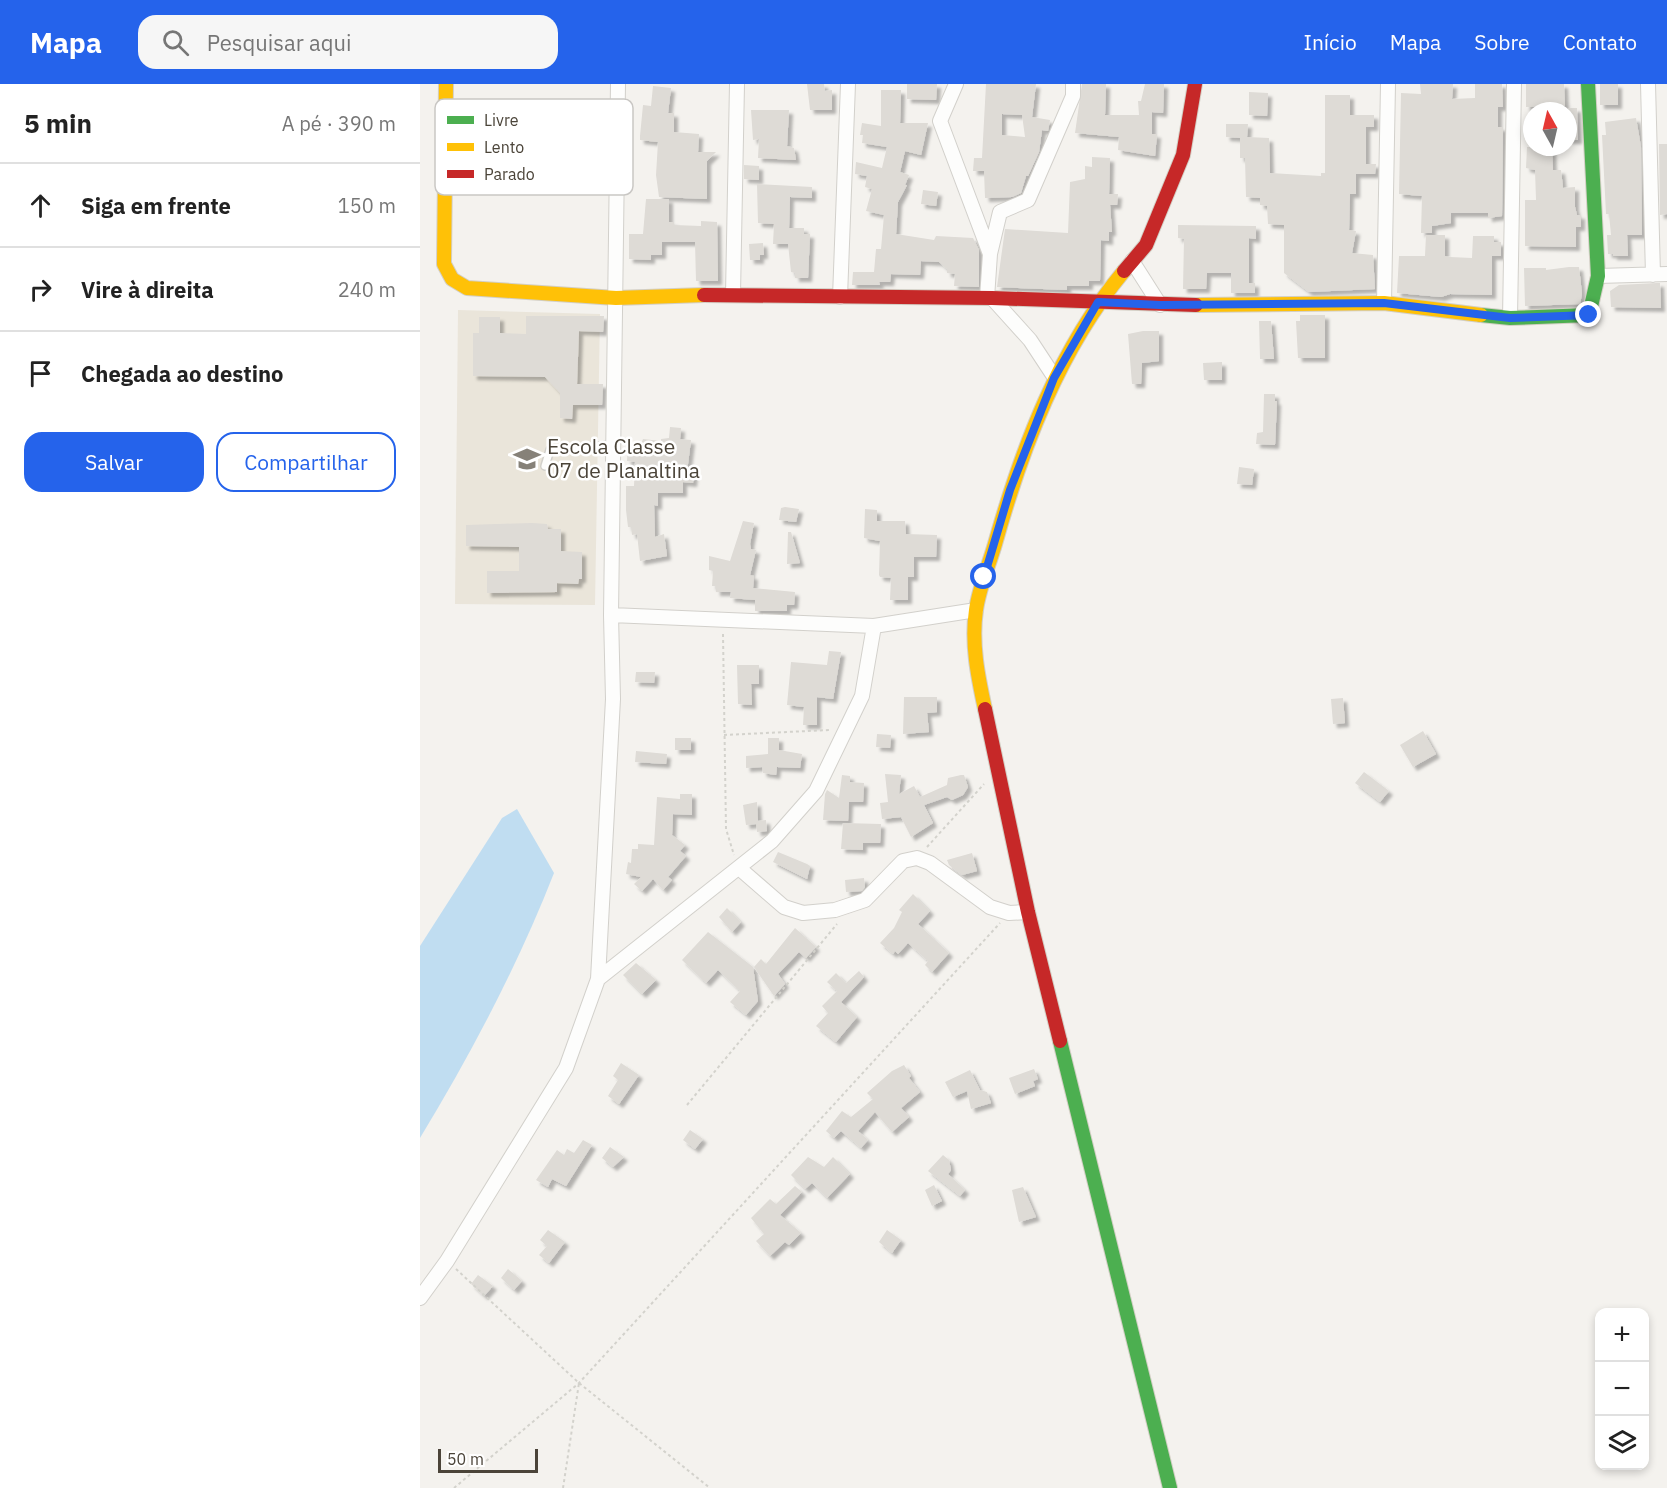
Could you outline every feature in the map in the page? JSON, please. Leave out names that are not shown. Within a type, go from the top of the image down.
[{"type":"street","points":[[446,84],[446,99]]},
{"type":"street","points":[[618,84],[618,99]]},
{"type":"street","points":[[733,294],[737,84]]},
{"type":"street","points":[[840,297],[848,84]]},
{"type":"street","points":[[956,84],[940,121],[990,254]]},
{"type":"street","points":[[1054,378],[1030,340],[990,298],[990,254],[1000,212],[1028,200],[1072,96],[1073,84]]},
{"type":"street","points":[[1170,1488],[1028,912],[976,668],[976,610],[1010,490],[1054,378],[1098,302],[1146,245],[1183,155],[1195,84]]},
{"type":"street","points":[[1384,303],[1388,84]]},
{"type":"street","points":[[1510,318],[1514,84]]},
{"type":"street","points":[[445,195],[444,264],[452,279],[467,288],[616,298],[733,294],[990,298],[1160,305],[1384,303],[1510,318],[1589,315],[1598,276],[1588,84]]},
{"type":"street","points":[[1598,276],[1660,275],[1648,84]]},
{"type":"street","points":[[420,1298],[447,1261],[566,1068],[598,979],[614,699],[611,615],[617,195]]},
{"type":"street","points":[[1132,261],[1160,305]]},
{"type":"street","points":[[611,615],[874,626],[976,610]]},
{"type":"street","points":[[598,979],[772,841],[816,791],[862,696],[874,626]]},
{"type":"street","points":[[739,868],[784,907],[803,913],[835,910],[865,900],[903,861],[917,858],[930,863],[990,907],[1009,913],[1028,912]]},
{"type":"lane","points":[[545,466],[550,450],[614,446]]},
{"type":"path","points":[[723,619],[726,829],[739,868]]},
{"type":"path","points":[[724,735],[846,729]]},
{"type":"path","points":[[917,858],[998,769]]},
{"type":"path","points":[[454,1488],[579,1383],[1009,913]]},
{"type":"path","points":[[687,1104],[839,922]]},
{"type":"path","points":[[447,1261],[579,1383],[710,1488]]},
{"type":"path","points":[[563,1488],[579,1383]]},
{"type":"shaded area","name":"Escola Classe 07 de Planaltina","points":[[458,310],[600,314],[595,605],[455,604]]},
{"type":"water","points":[[517,809],[554,873],[493,1008],[420,1138],[420,946],[502,818]]},
{"type":"building","points":[[807,84],[824,84],[825,91],[832,90],[832,110],[810,110]]},
{"type":"building","points":[[907,84],[937,84],[936,100],[907,99]]},
{"type":"building","points":[[986,84],[1036,84],[1032,117],[1050,120],[1048,131],[1042,130],[1039,152],[1026,176],[1021,193],[1012,197],[985,198],[984,171],[973,171],[974,158],[982,158]],"holes":[[[1002,114],[1022,115],[1025,137],[1002,135]]]},
{"type":"building","points":[[1082,84],[1106,84],[1105,115],[1139,115],[1138,101],[1141,101],[1145,84],[1164,84],[1163,113],[1152,112],[1152,134],[1157,134],[1155,156],[1118,150],[1119,137],[1075,133]]},
{"type":"building","points":[[1420,84],[1453,84],[1452,99],[1475,98],[1475,84],[1502,84],[1503,107],[1498,107],[1498,127],[1503,127],[1502,216],[1488,218],[1488,213],[1451,213],[1451,223],[1432,226],[1432,233],[1421,233],[1422,196],[1399,194],[1401,93],[1421,94]]},
{"type":"building","points":[[1526,84],[1564,84],[1565,102],[1526,102]]},
{"type":"building","points":[[1600,84],[1618,84],[1618,105],[1600,105]]},
{"type":"building","points":[[653,86],[671,88],[668,113],[674,113],[674,132],[699,134],[698,152],[716,152],[707,161],[707,199],[659,197],[656,175],[658,142],[640,140],[643,105],[651,106]]},
{"type":"building","points":[[881,90],[901,90],[900,123],[928,123],[921,155],[905,151],[900,172],[909,175],[905,185],[907,185],[898,202],[896,234],[934,240],[936,236],[973,238],[979,250],[979,287],[954,286],[955,274],[947,273],[947,269],[939,262],[921,261],[920,275],[891,274],[890,282],[879,282],[880,285],[852,285],[853,272],[874,272],[876,249],[881,249],[884,215],[866,211],[872,189],[865,187],[867,176],[855,174],[856,162],[882,168],[887,147],[862,143],[863,135],[860,135],[862,123],[881,126]]},
{"type":"building","points":[[1249,92],[1268,93],[1267,116],[1249,115]]},
{"type":"building","points":[[1325,95],[1350,95],[1350,115],[1374,115],[1374,127],[1366,127],[1366,164],[1376,164],[1375,174],[1356,174],[1356,194],[1350,194],[1349,230],[1356,231],[1352,253],[1373,255],[1375,289],[1309,292],[1284,273],[1284,225],[1268,224],[1267,206],[1260,205],[1260,198],[1246,197],[1245,158],[1240,158],[1240,138],[1226,137],[1226,124],[1248,124],[1247,137],[1269,138],[1270,173],[1321,176],[1321,173],[1325,173]]},
{"type":"building","points":[[751,110],[789,110],[787,146],[794,148],[796,160],[758,158],[759,139],[753,140]]},
{"type":"building","points":[[1636,118],[1641,147],[1642,235],[1627,235],[1628,256],[1613,256],[1613,254],[1608,254],[1607,235],[1611,235],[1609,214],[1606,214],[1602,135],[1606,135],[1605,122]]},
{"type":"building","points":[[1659,144],[1667,144],[1667,214],[1660,215]]},
{"type":"building","points":[[1527,156],[1552,156],[1553,170],[1561,170],[1563,188],[1575,187],[1575,207],[1577,215],[1581,215],[1581,227],[1576,227],[1576,247],[1525,246],[1525,200],[1536,200],[1535,170],[1526,168]]},
{"type":"building","points":[[1092,157],[1110,158],[1109,194],[1118,194],[1117,205],[1110,205],[1112,232],[1109,232],[1109,241],[1101,240],[1100,281],[1089,281],[1089,286],[1067,286],[1067,290],[997,287],[1005,229],[1068,233],[1070,182],[1085,179],[1085,166],[1092,167]]},
{"type":"building","points":[[744,165],[759,166],[759,180],[744,179]]},
{"type":"building","points":[[757,184],[812,187],[812,198],[790,197],[789,228],[804,228],[804,234],[810,234],[808,278],[795,278],[795,273],[791,272],[788,244],[773,244],[774,224],[758,223]]},
{"type":"building","points":[[923,190],[938,192],[936,206],[921,204]]},
{"type":"building","points":[[646,199],[669,199],[669,222],[674,222],[674,225],[701,226],[701,221],[717,222],[718,281],[696,281],[695,242],[662,242],[662,255],[651,255],[651,260],[629,259],[629,234],[643,234]]},
{"type":"building","points":[[1178,225],[1256,226],[1256,239],[1249,238],[1249,283],[1255,283],[1255,293],[1231,293],[1231,273],[1207,273],[1206,289],[1183,289],[1184,239],[1178,238]]},
{"type":"building","points":[[1426,235],[1445,235],[1445,256],[1450,257],[1472,258],[1473,236],[1494,236],[1494,242],[1501,242],[1501,256],[1492,256],[1492,295],[1450,294],[1441,297],[1397,293],[1399,256],[1425,256]]},
{"type":"building","points":[[763,243],[764,255],[760,255],[760,260],[750,260],[749,244]]},
{"type":"building","points":[[1579,267],[1582,294],[1580,304],[1525,306],[1524,268],[1546,268],[1546,270]]},
{"type":"building","points":[[1660,283],[1661,308],[1611,307],[1610,291],[1619,285]]},
{"type":"building","points":[[1300,315],[1325,315],[1325,358],[1298,358],[1296,321],[1300,321]]},
{"type":"building","points":[[526,316],[604,316],[603,332],[579,331],[577,384],[603,384],[602,405],[573,405],[572,419],[560,418],[560,393],[545,377],[473,376],[473,333],[479,333],[479,317],[500,317],[500,333],[526,334]]},
{"type":"building","points":[[1259,321],[1271,321],[1274,359],[1260,359]]},
{"type":"building","points":[[1159,331],[1159,361],[1142,363],[1141,384],[1132,384],[1128,334]]},
{"type":"building","points":[[1222,362],[1222,380],[1204,380],[1203,363]]},
{"type":"building","points":[[1264,394],[1275,394],[1275,401],[1277,401],[1275,445],[1256,444],[1257,433],[1263,432]]},
{"type":"building","points":[[670,427],[681,428],[680,439],[691,440],[687,472],[694,473],[693,483],[683,482],[683,493],[658,493],[658,506],[654,505],[655,537],[664,534],[667,556],[640,561],[637,534],[632,535],[631,527],[628,527],[626,510],[626,486],[634,486],[635,462],[627,461],[628,443],[641,444],[643,439],[661,441],[661,439],[669,438]]},
{"type":"building","points":[[1239,467],[1254,469],[1252,485],[1237,484]]},
{"type":"building","points":[[781,508],[799,509],[796,522],[779,520]]},
{"type":"building","points":[[865,509],[877,510],[877,521],[905,521],[906,534],[937,535],[936,557],[914,557],[914,577],[908,577],[908,600],[890,600],[891,578],[879,575],[880,541],[864,538]]},
{"type":"building","points":[[743,521],[754,523],[750,544],[751,549],[756,550],[750,575],[754,576],[753,588],[795,592],[794,605],[787,605],[787,611],[755,611],[755,600],[730,598],[731,592],[716,592],[716,586],[712,586],[713,571],[709,570],[709,556],[730,561]]},
{"type":"building","points":[[547,524],[548,529],[561,529],[561,551],[582,552],[582,579],[579,579],[578,584],[557,583],[557,592],[487,593],[487,571],[519,571],[519,547],[466,546],[466,525]]},
{"type":"building","points":[[788,532],[791,532],[800,563],[787,564]]},
{"type":"building","points":[[829,651],[841,652],[833,699],[817,697],[817,725],[803,725],[804,707],[787,705],[791,662],[827,665]]},
{"type":"building","points":[[737,665],[759,665],[759,684],[751,684],[752,705],[738,704]]},
{"type":"building","points":[[636,672],[655,672],[654,683],[635,682]]},
{"type":"building","points":[[904,697],[937,697],[937,712],[927,713],[929,732],[903,734]]},
{"type":"building","points":[[1343,698],[1345,723],[1333,724],[1331,699]]},
{"type":"building","points":[[1423,731],[1436,754],[1413,767],[1400,745]]},
{"type":"building","points":[[877,734],[891,735],[890,748],[876,747]]},
{"type":"building","points":[[675,738],[691,738],[691,750],[675,750]]},
{"type":"building","points":[[768,738],[779,738],[779,750],[802,754],[800,768],[777,767],[776,775],[763,773],[762,767],[746,768],[746,756],[768,754]]},
{"type":"building","points":[[636,751],[667,754],[666,764],[635,762]]},
{"type":"building","points":[[1364,772],[1389,791],[1380,802],[1355,783]]},
{"type":"building","points":[[885,774],[901,775],[899,794],[914,786],[920,797],[947,785],[948,778],[961,775],[964,775],[968,787],[963,795],[952,800],[947,797],[924,805],[933,823],[911,837],[901,817],[882,819],[880,803],[888,802]]},
{"type":"building","points":[[842,775],[850,776],[850,782],[864,783],[863,802],[849,802],[848,821],[823,820],[825,794],[827,790],[839,798]]},
{"type":"building","points":[[680,794],[692,794],[692,815],[673,814],[672,835],[685,845],[680,851],[686,856],[668,877],[672,880],[663,890],[653,879],[642,891],[634,884],[641,877],[626,874],[628,862],[631,863],[632,849],[638,849],[638,844],[654,845],[657,797],[680,799]]},
{"type":"building","points":[[757,802],[758,821],[766,820],[767,831],[757,832],[756,824],[746,825],[743,805]]},
{"type":"building","points":[[843,823],[881,824],[880,843],[863,843],[863,850],[841,849]]},
{"type":"building","points":[[778,852],[810,866],[807,879],[773,862]]},
{"type":"building","points":[[972,853],[977,871],[962,875],[949,865],[947,860]]},
{"type":"building","points":[[864,878],[865,887],[862,891],[846,892],[845,880]]},
{"type":"building","points":[[913,894],[930,911],[918,924],[949,953],[932,972],[925,965],[928,961],[908,943],[898,954],[895,951],[893,954],[880,943],[894,928],[902,912],[899,910]]},
{"type":"building","points":[[727,908],[741,922],[732,932],[719,917]]},
{"type":"building","points":[[795,928],[816,947],[806,958],[799,952],[778,974],[785,984],[774,996],[754,967],[761,959],[766,964]]},
{"type":"building","points":[[708,932],[753,967],[758,1001],[746,1015],[730,1002],[740,991],[718,970],[706,983],[682,960]]},
{"type":"building","points":[[636,963],[656,980],[642,994],[623,975]]},
{"type":"building","points":[[859,971],[864,977],[841,1002],[857,1017],[836,1042],[816,1026],[828,1013],[822,1006],[837,991],[827,982],[836,973],[846,983]]},
{"type":"building","points":[[621,1063],[639,1075],[619,1104],[608,1096],[618,1080],[613,1076]]},
{"type":"building","points":[[904,1065],[911,1076],[909,1078],[920,1092],[901,1108],[909,1117],[892,1132],[875,1112],[858,1131],[868,1140],[861,1148],[841,1131],[834,1138],[826,1131],[842,1111],[851,1117],[873,1099],[867,1093],[892,1071]]},
{"type":"building","points":[[1034,1069],[1038,1079],[1033,1081],[1035,1086],[1015,1094],[1009,1078]]},
{"type":"building","points":[[970,1070],[980,1090],[987,1092],[991,1103],[971,1109],[967,1091],[953,1097],[945,1082]]},
{"type":"building","points":[[690,1130],[703,1139],[695,1149],[683,1140]]},
{"type":"building","points":[[583,1140],[592,1145],[566,1186],[552,1179],[548,1187],[536,1180],[557,1150],[564,1155],[567,1149],[574,1153]]},
{"type":"building","points":[[610,1147],[624,1157],[613,1167],[602,1158]]},
{"type":"building","points":[[943,1155],[949,1160],[951,1170],[948,1174],[965,1190],[960,1196],[928,1171]]},
{"type":"building","points":[[808,1157],[824,1167],[833,1157],[850,1174],[827,1198],[812,1183],[805,1189],[791,1175]]},
{"type":"building","points":[[934,1185],[942,1201],[932,1206],[925,1190]]},
{"type":"building","points":[[795,1186],[802,1192],[780,1215],[801,1233],[789,1245],[785,1242],[770,1256],[756,1241],[764,1234],[751,1218],[770,1199],[776,1204]]},
{"type":"building","points":[[1023,1187],[1036,1217],[1019,1222],[1012,1190]]},
{"type":"building","points":[[548,1230],[565,1242],[549,1263],[539,1255],[547,1246],[540,1240]]},
{"type":"building","points":[[887,1230],[901,1240],[892,1253],[879,1242]]},
{"type":"building","points":[[508,1269],[522,1281],[514,1290],[501,1278]]},
{"type":"building","points":[[478,1275],[493,1286],[484,1296],[471,1284]]},
{"type":"traffic: fast","points":[[1481,315],[1510,318],[1589,315],[1598,276],[1588,84]]},
{"type":"traffic: fast","points":[[1060,1041],[1170,1488]]},
{"type":"traffic: slow","points":[[446,84],[446,99]]},
{"type":"traffic: slow","points":[[445,195],[444,264],[452,279],[467,288],[616,298],[704,295]]},
{"type":"traffic: slow","points":[[985,709],[976,660],[974,635],[976,610],[979,593],[1017,472],[1045,401],[1062,366],[1080,333],[1124,271]]},
{"type":"traffic: slow","points":[[1196,305],[1384,303],[1481,315]]},
{"type":"traffic: jam","points":[[1124,271],[1146,245],[1183,155],[1195,84]]},
{"type":"traffic: jam","points":[[704,295],[992,298],[1196,305]]},
{"type":"traffic: jam","points":[[985,709],[1028,912],[1060,1041]]},
{"type":"place","name":"Escola Classe 07 de Planaltina","points":[[527,459]]},
{"type":"route","points":[[984,577],[1010,490],[1054,378],[1098,302],[1160,305],[1384,303],[1510,318],[1589,315]]}]
